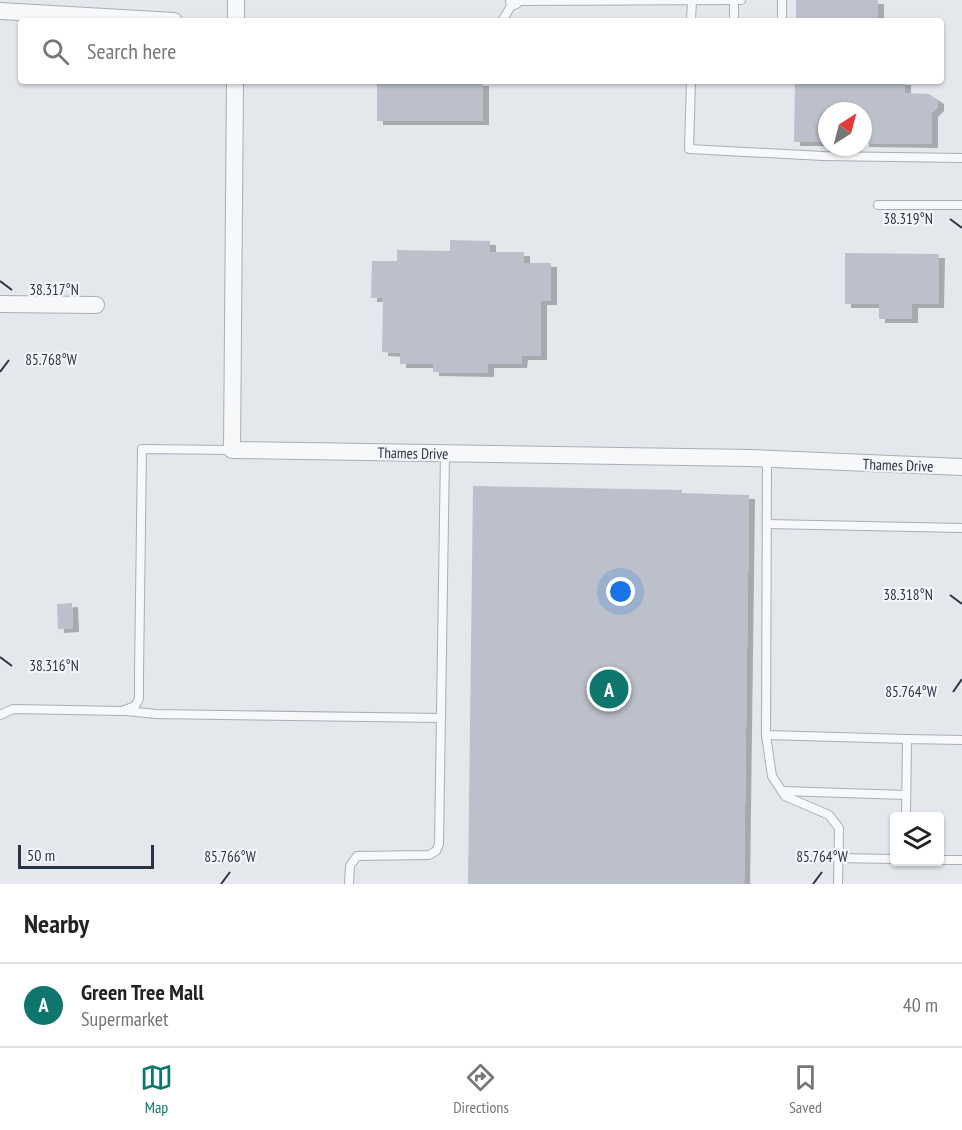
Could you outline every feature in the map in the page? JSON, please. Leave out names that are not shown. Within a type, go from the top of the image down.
[{"type":"street","points":[[236,0],[236,18]]},
{"type":"street","points":[[0,11],[122,18]]},
{"type":"street","points":[[232,450],[236,84]]},
{"type":"street","points":[[0,304],[96,306]]},
{"type":"street","name":"Thames Drive","points":[[232,450],[768,459],[962,467]]},
{"type":"lane","points":[[692,0],[692,18]]},
{"type":"lane","points":[[734,0],[734,18]]},
{"type":"lane","points":[[504,18],[514,1],[741,0]]},
{"type":"lane","points":[[782,0],[782,18]]},
{"type":"lane","points":[[690,84],[689,149],[823,156],[962,158]]},
{"type":"lane","points":[[878,205],[962,205]]},
{"type":"lane","points":[[122,711],[135,706],[139,699],[142,449],[232,450]]},
{"type":"lane","points":[[349,884],[350,866],[357,856],[429,855],[436,851],[439,844],[445,453]]},
{"type":"lane","points":[[768,459],[766,735],[772,776],[782,791],[796,803],[829,815],[839,828],[838,884]]},
{"type":"lane","points":[[767,524],[962,528]]},
{"type":"lane","points":[[0,715],[13,710],[441,718]]},
{"type":"lane","points":[[766,735],[962,740]]},
{"type":"lane","points":[[906,812],[907,739]]},
{"type":"lane","points":[[782,791],[906,795]]},
{"type":"lane","points":[[838,858],[890,859]]},
{"type":"lane","points":[[944,860],[962,860]]},
{"type":"building","points":[[796,0],[878,0],[878,18],[796,18]]},
{"type":"building","points":[[377,84],[483,84],[483,121],[377,121]]},
{"type":"building","points":[[795,84],[905,84],[905,93],[929,94],[938,100],[938,107],[932,113],[932,144],[872,143],[872,102],[818,102],[818,142],[794,142]]},
{"type":"building","points":[[450,240],[490,241],[490,252],[524,252],[524,263],[551,263],[551,301],[541,301],[541,356],[522,356],[521,364],[488,364],[488,373],[433,372],[433,364],[400,364],[400,353],[382,352],[383,298],[371,298],[372,261],[397,261],[397,250],[450,251]]},
{"type":"building","points":[[845,253],[939,254],[938,304],[912,304],[912,319],[879,319],[879,304],[845,304]]},
{"type":"building","points":[[473,486],[682,490],[682,493],[749,495],[744,884],[468,884]]},
{"type":"building","points":[[72,603],[73,628],[58,629],[57,604]]},
{"type":"place","name":"Green Tree Mall","points":[[609,689]]}]
